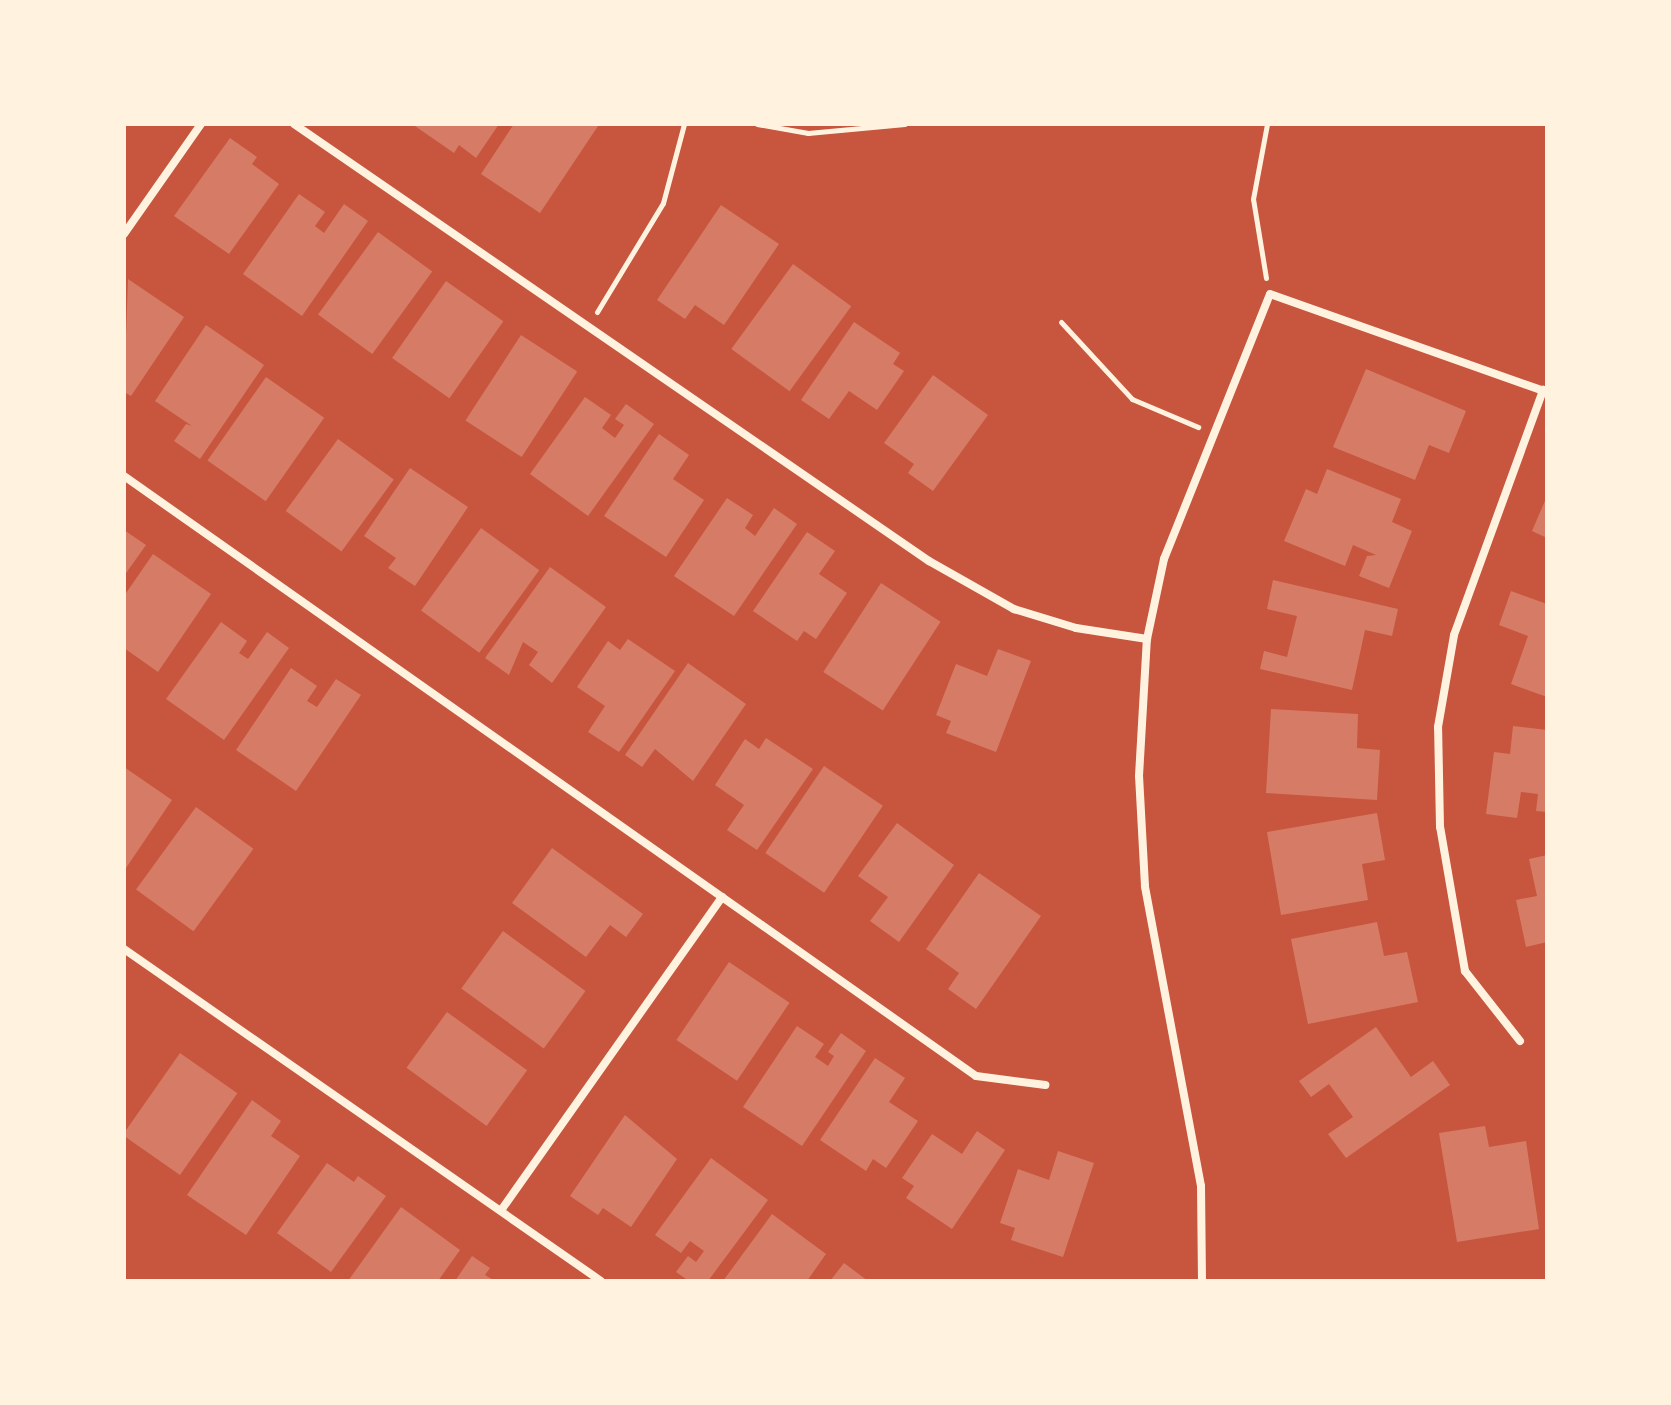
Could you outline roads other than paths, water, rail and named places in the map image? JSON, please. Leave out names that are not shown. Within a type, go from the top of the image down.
[{"type":"street","points":[[124,234],[201,124]]},
{"type":"street","points":[[294,124],[929,561],[1014,609],[1076,628],[1147,639]]},
{"type":"street","points":[[1202,1281],[1201,1186],[1145,886],[1139,776],[1147,639],[1164,559],[1270,294],[1361,322],[1545,391],[1454,635],[1438,727],[1440,827],[1465,971],[1520,1041]]},
{"type":"street","points":[[124,476],[976,1076],[1045,1085]]},
{"type":"street","points":[[502,1209],[722,897]]},
{"type":"street","points":[[124,949],[502,1209],[601,1281]]}]
